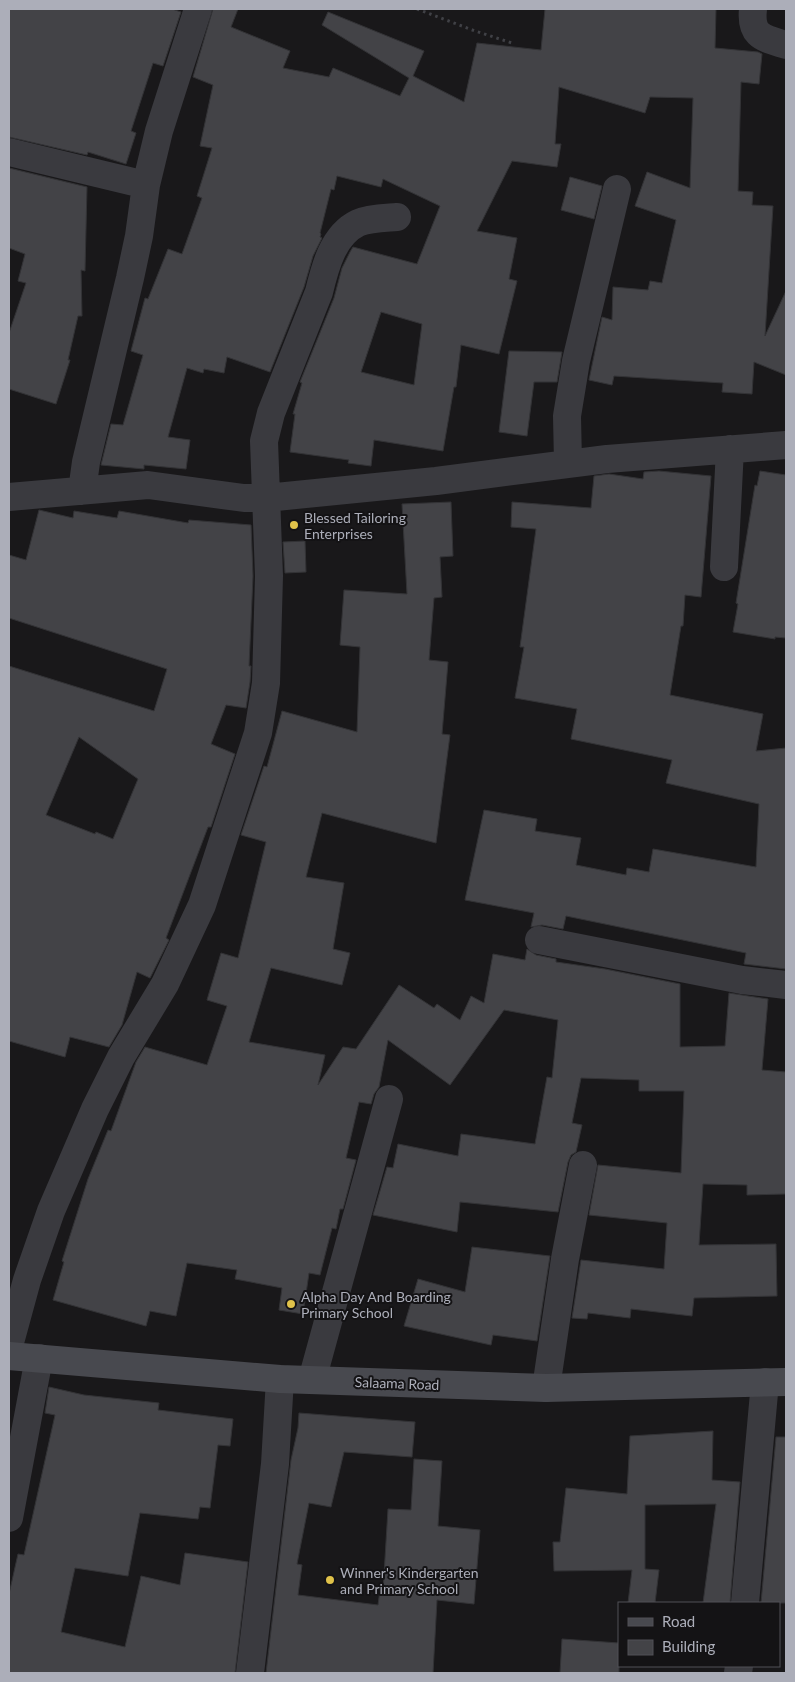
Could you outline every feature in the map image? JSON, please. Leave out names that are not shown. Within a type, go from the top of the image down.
[{"type":"main road","name":"Salaama Road","points":[[9,1356],[280,1379],[546,1388],[776,1382]]},
{"type":"street","points":[[82,491],[86,462],[139,236],[146,185],[159,131],[198,9]]},
{"type":"street","points":[[753,9],[752,19],[757,34],[762,38],[786,45]]},
{"type":"street","points":[[9,152],[146,185]]},
{"type":"street","points":[[568,463],[566,416],[576,361],[617,189]]},
{"type":"street","points":[[9,1346],[27,1280],[51,1211],[91,1118],[121,1057],[165,984],[202,905],[258,733],[266,683],[269,576],[264,442],[271,413],[334,248],[344,233],[360,222],[397,217]]},
{"type":"street","points":[[9,497],[148,485],[244,498],[266,498],[436,480],[568,463],[786,445]]},
{"type":"street","points":[[724,567],[730,449]]},
{"type":"street","points":[[539,940],[742,980],[786,985]]},
{"type":"street","points":[[312,1380],[389,1099]]},
{"type":"street","points":[[546,1388],[583,1165]]},
{"type":"street","points":[[9,1518],[39,1358]]},
{"type":"street","points":[[250,1673],[275,1464],[280,1379]]},
{"type":"street","points":[[745,1602],[776,1382]]},
{"type":"path","points":[[418,9],[512,43]]},
{"type":"building","points":[[9,9],[172,9],[181,12],[163,66],[153,63],[131,131],[136,133],[126,164],[88,152],[87,155],[9,137]]},
{"type":"building","points":[[213,9],[238,9],[231,27],[290,51],[283,68],[329,77],[333,68],[400,96],[409,78],[322,25],[328,12],[424,51],[413,76],[464,102],[477,43],[541,50],[545,9],[716,9],[715,48],[762,54],[759,84],[741,82],[738,191],[753,192],[752,205],[773,206],[765,336],[786,291],[786,375],[754,362],[752,394],[722,392],[723,383],[614,376],[612,385],[589,380],[602,317],[612,320],[613,287],[648,290],[650,281],[662,283],[676,220],[635,206],[647,172],[690,188],[693,98],[650,97],[645,113],[559,87],[555,144],[561,144],[557,167],[512,161],[477,231],[517,238],[509,279],[517,281],[499,354],[461,345],[456,387],[454,387],[443,451],[374,440],[371,466],[348,463],[349,460],[290,452],[295,414],[293,414],[302,383],[300,382],[334,298],[342,268],[353,247],[417,264],[440,206],[383,179],[381,187],[337,176],[334,190],[331,189],[320,233],[322,238],[313,256],[304,287],[270,372],[227,357],[224,373],[204,369],[203,373],[187,368],[168,437],[190,440],[186,469],[144,465],[144,469],[101,465],[111,424],[123,425],[143,355],[131,351],[145,298],[148,299],[168,249],[182,254],[202,198],[197,196],[212,148],[200,146],[213,85],[193,77]],"holes":[[[381,312],[422,324],[414,385],[361,372]]]},
{"type":"building","points":[[9,168],[87,187],[85,271],[81,270],[82,316],[78,316],[68,360],[70,360],[56,404],[9,389],[9,333],[26,283],[18,281],[25,254],[9,248]]},
{"type":"building","points":[[570,177],[602,186],[594,219],[561,210]]},
{"type":"building","points":[[509,351],[562,352],[557,382],[534,382],[527,436],[499,432]]},
{"type":"building","points":[[659,471],[711,476],[701,597],[685,595],[683,626],[681,626],[670,695],[763,714],[756,751],[786,748],[786,969],[744,964],[746,953],[566,916],[563,929],[542,925],[531,927],[534,913],[465,900],[484,810],[537,819],[535,831],[581,838],[576,865],[626,875],[627,868],[649,872],[653,849],[756,867],[759,804],[666,783],[672,760],[571,739],[577,709],[515,698],[524,647],[520,647],[536,529],[511,527],[512,502],[591,508],[594,476],[609,474],[643,479],[644,472]]},
{"type":"building","points":[[760,471],[786,475],[786,638],[775,637],[775,639],[733,632],[755,485],[757,486]]},
{"type":"building","points":[[451,502],[453,556],[440,557],[442,597],[434,598],[429,660],[448,662],[442,734],[450,735],[436,843],[322,813],[306,877],[344,883],[333,949],[350,953],[342,985],[271,968],[249,1042],[325,1055],[318,1085],[343,1047],[356,1049],[399,985],[434,1008],[437,1004],[460,1020],[471,996],[484,1003],[493,954],[525,960],[527,949],[536,955],[556,959],[556,962],[605,969],[680,984],[680,1047],[725,1046],[729,993],[768,999],[762,1070],[786,1072],[786,1194],[747,1195],[747,1185],[703,1184],[699,1245],[776,1244],[777,1296],[694,1298],[692,1316],[631,1309],[630,1318],[588,1313],[587,1319],[572,1318],[581,1260],[664,1269],[667,1223],[589,1215],[598,1165],[681,1173],[684,1091],[639,1091],[639,1080],[581,1078],[572,1123],[582,1125],[576,1152],[571,1155],[568,1162],[558,1212],[460,1202],[457,1232],[373,1215],[387,1167],[393,1168],[398,1144],[458,1156],[461,1134],[535,1144],[547,1077],[552,1078],[558,1020],[504,1010],[450,1085],[388,1040],[379,1087],[374,1094],[371,1104],[359,1102],[346,1158],[356,1160],[343,1209],[340,1209],[336,1229],[332,1228],[320,1275],[309,1273],[303,1314],[279,1310],[282,1288],[235,1279],[237,1270],[187,1263],[176,1316],[150,1311],[146,1326],[53,1300],[64,1262],[62,1261],[88,1179],[108,1130],[111,1131],[136,1062],[145,1047],[207,1065],[227,1006],[207,1000],[221,953],[238,958],[266,842],[241,835],[264,766],[267,767],[282,711],[357,732],[360,647],[340,645],[344,590],[407,594],[402,504]]},
{"type":"building","points":[[39,510],[73,518],[74,511],[117,518],[119,511],[188,523],[189,520],[251,525],[253,576],[250,682],[246,708],[226,705],[211,744],[235,754],[211,827],[208,827],[166,938],[169,940],[150,978],[137,972],[122,1025],[109,1047],[70,1037],[65,1057],[9,1041],[9,666],[154,711],[167,669],[9,618],[9,555],[26,560]],"holes":[[[79,737],[138,779],[113,839],[46,815]]]},
{"type":"building","points":[[305,541],[306,572],[285,573],[283,542]]},
{"type":"building","points":[[472,1247],[550,1256],[537,1341],[493,1335],[491,1345],[404,1326],[418,1279],[465,1292]]},
{"type":"building","points":[[49,1387],[84,1395],[159,1403],[158,1410],[233,1419],[230,1446],[218,1445],[210,1508],[200,1507],[198,1519],[140,1513],[128,1576],[75,1568],[61,1632],[125,1647],[141,1576],[180,1585],[185,1553],[248,1562],[235,1673],[9,1673],[9,1594],[18,1554],[24,1555],[55,1415],[45,1413]]},
{"type":"building","points":[[299,1413],[415,1422],[412,1457],[344,1452],[331,1507],[309,1503],[297,1564],[302,1565],[298,1595],[378,1605],[380,1590],[383,1591],[388,1509],[411,1510],[414,1459],[442,1461],[438,1526],[480,1530],[474,1604],[437,1600],[433,1673],[266,1673],[291,1460],[298,1428]]},
{"type":"building","points":[[713,1431],[712,1480],[740,1482],[730,1602],[703,1602],[716,1504],[645,1505],[645,1569],[659,1570],[655,1602],[628,1602],[632,1570],[554,1571],[553,1542],[560,1542],[566,1488],[627,1494],[630,1436]]},
{"type":"building","points":[[776,1437],[786,1437],[786,1603],[761,1602]]},
{"type":"building","points":[[562,1639],[618,1643],[619,1673],[560,1673]]},
{"type":"place","name":"Blessed Tailoring Enterprises","points":[[294,525]]},
{"type":"place","name":"Alpha Day And Boarding Primary School","points":[[291,1304]]},
{"type":"place","name":"Winner's Kindergarten and Primary School","points":[[330,1580]]}]
